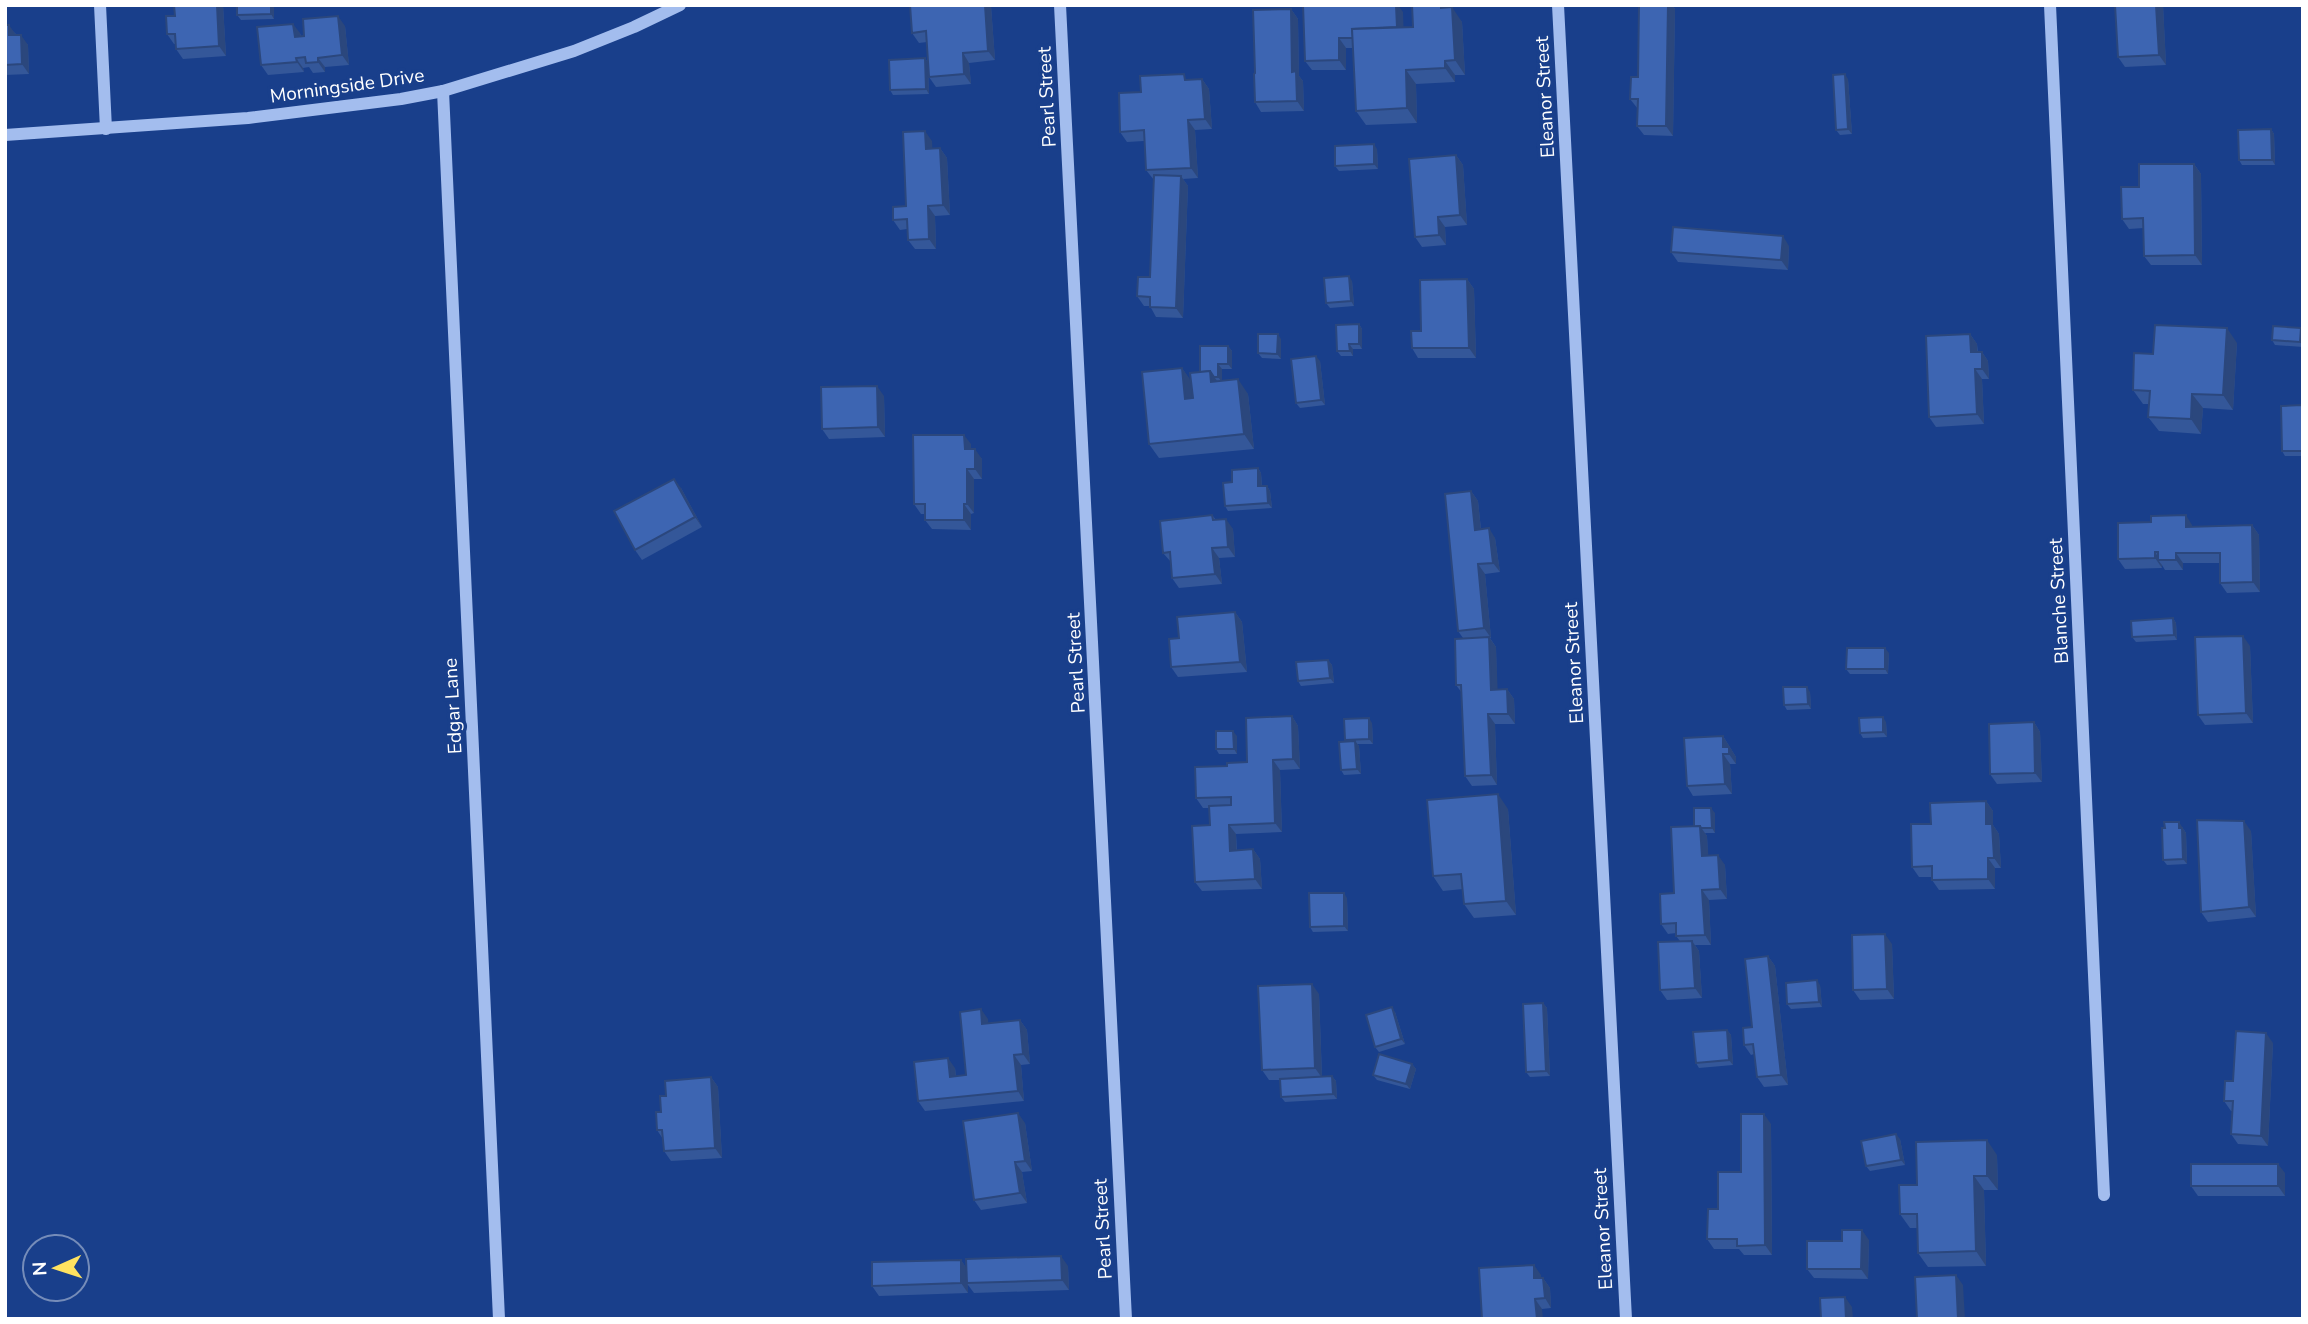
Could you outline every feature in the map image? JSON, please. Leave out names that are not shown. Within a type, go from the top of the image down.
[{"type":"street","points":[[100,5],[106,128]]},
{"type":"street","name":"Morningside Drive","points":[[5,135],[247,118],[376,103],[443,91],[574,51],[680,5]]},
{"type":"street","name":"Pearl Street","points":[[1060,5],[1126,1319]]},
{"type":"street","name":"Eleanor Street","points":[[1558,5],[1626,1319]]},
{"type":"street","name":"Blanche Street","points":[[2050,5],[2105,1195]]},
{"type":"street","name":"Edgar Lane","points":[[443,91],[499,1319]]},
{"type":"building","points":[[174,5],[217,5],[219,46],[176,49],[175,34],[167,34],[166,16],[175,16]]},
{"type":"building","points":[[237,5],[271,5],[271,14],[237,15]]},
{"type":"building","points":[[910,5],[985,5],[988,51],[963,53],[964,74],[929,77],[926,31],[912,33]]},
{"type":"building","points":[[1303,5],[1396,5],[1397,27],[1352,29],[1353,38],[1339,38],[1339,60],[1305,61]]},
{"type":"building","points":[[1412,5],[1452,7],[1455,60],[1445,61],[1445,68],[1406,70],[1407,108],[1356,111],[1352,29],[1413,27]]},
{"type":"building","points":[[1639,5],[1668,5],[1666,126],[1637,126],[1638,99],[1630,99],[1631,77],[1638,77]]},
{"type":"building","points":[[2115,5],[2156,5],[2159,55],[2118,57]]},
{"type":"building","points":[[1291,9],[1292,72],[1296,71],[1297,101],[1255,102],[1253,10]]},
{"type":"building","points":[[338,16],[342,55],[318,58],[318,62],[306,63],[305,57],[296,58],[297,62],[261,65],[257,27],[293,24],[295,37],[304,36],[303,19]]},
{"type":"building","points":[[5,25],[9,25],[9,35],[21,35],[22,64],[5,65]]},
{"type":"building","points":[[925,58],[926,89],[890,90],[889,60]]},
{"type":"building","points":[[1184,74],[1185,80],[1202,79],[1205,119],[1188,120],[1191,168],[1146,170],[1144,130],[1120,132],[1119,93],[1141,92],[1140,76]]},
{"type":"building","points":[[1845,74],[1848,129],[1836,130],[1833,75]]},
{"type":"building","points":[[2271,129],[2272,160],[2239,160],[2238,130]]},
{"type":"building","points":[[925,131],[926,149],[940,148],[943,205],[928,206],[929,239],[908,240],[907,219],[893,220],[893,207],[906,206],[903,132]]},
{"type":"building","points":[[1374,144],[1374,164],[1335,166],[1335,146]]},
{"type":"building","points":[[1456,155],[1460,215],[1438,217],[1439,235],[1415,237],[1409,159]]},
{"type":"building","points":[[2139,164],[2194,164],[2195,255],[2144,256],[2143,218],[2122,219],[2121,187],[2139,187]]},
{"type":"building","points":[[1154,175],[1181,176],[1176,308],[1150,307],[1150,297],[1137,296],[1138,277],[1150,277]]},
{"type":"building","points":[[1673,227],[1783,236],[1781,260],[1671,252]]},
{"type":"building","points":[[1349,276],[1351,301],[1326,303],[1324,278]]},
{"type":"building","points":[[1467,279],[1469,348],[1412,348],[1411,331],[1421,331],[1420,280]]},
{"type":"building","points":[[1359,324],[1359,344],[1349,344],[1350,351],[1337,351],[1336,325]]},
{"type":"building","points":[[2155,325],[2227,328],[2223,395],[2192,394],[2191,419],[2148,417],[2150,391],[2133,390],[2134,353],[2153,354]]},
{"type":"building","points":[[2273,326],[2301,328],[2300,342],[2272,340]]},
{"type":"building","points":[[1258,334],[1278,334],[1277,354],[1258,353]]},
{"type":"building","points":[[1970,334],[1971,352],[1982,352],[1982,369],[1975,369],[1977,414],[1929,417],[1926,336]]},
{"type":"building","points":[[1200,346],[1228,346],[1228,364],[1218,364],[1218,377],[1214,377],[1210,371],[1200,372]]},
{"type":"building","points":[[1316,356],[1321,400],[1296,403],[1291,359]]},
{"type":"building","points":[[1182,368],[1185,399],[1193,398],[1190,373],[1210,371],[1211,382],[1238,379],[1244,434],[1149,444],[1142,372]]},
{"type":"building","points":[[877,386],[878,427],[822,429],[821,387]]},
{"type":"building","points":[[2302,405],[2303,451],[2282,451],[2281,406]]},
{"type":"building","points":[[913,435],[964,435],[965,449],[975,449],[975,469],[967,469],[964,520],[925,520],[925,504],[914,504]]},
{"type":"building","points":[[1258,468],[1258,486],[1267,486],[1268,503],[1225,506],[1223,483],[1232,482],[1232,470]]},
{"type":"building","points":[[674,479],[695,517],[635,550],[614,511]]},
{"type":"building","points":[[1471,491],[1475,530],[1489,528],[1493,563],[1478,564],[1484,628],[1458,631],[1445,494]]},
{"type":"building","points":[[1212,515],[1213,520],[1226,519],[1228,547],[1212,548],[1215,574],[1172,578],[1170,552],[1163,553],[1160,521]]},
{"type":"building","points":[[2186,515],[2186,527],[2252,525],[2253,582],[2220,583],[2220,553],[2176,553],[2176,560],[2158,560],[2158,552],[2155,552],[2155,558],[2118,559],[2118,523],[2151,522],[2151,516]]},
{"type":"building","points":[[1235,612],[1240,662],[1171,667],[1169,639],[1179,638],[1177,617]]},
{"type":"building","points":[[2173,618],[2174,635],[2132,637],[2131,621]]},
{"type":"building","points":[[2243,636],[2246,713],[2198,715],[2195,637]]},
{"type":"building","points":[[1489,637],[1491,690],[1507,689],[1508,714],[1488,714],[1491,775],[1465,776],[1461,685],[1456,685],[1455,639]]},
{"type":"building","points":[[1847,648],[1885,648],[1885,669],[1846,669]]},
{"type":"building","points":[[1328,660],[1330,678],[1298,681],[1296,662]]},
{"type":"building","points":[[1783,687],[1807,687],[1808,704],[1784,705]]},
{"type":"building","points":[[1292,716],[1293,759],[1273,760],[1275,823],[1229,825],[1230,851],[1253,849],[1255,879],[1195,882],[1192,826],[1210,825],[1209,806],[1231,805],[1231,797],[1196,798],[1195,767],[1247,762],[1246,718]]},
{"type":"building","points":[[1883,717],[1883,732],[1860,733],[1859,718]]},
{"type":"building","points":[[1369,718],[1369,739],[1345,740],[1344,719]]},
{"type":"building","points":[[2034,722],[2035,773],[1990,774],[1989,724]]},
{"type":"building","points":[[1216,731],[1233,731],[1234,749],[1216,749]]},
{"type":"building","points":[[1723,736],[1723,747],[1729,747],[1729,754],[1723,754],[1725,784],[1687,786],[1684,738]]},
{"type":"building","points":[[1355,741],[1357,769],[1341,770],[1339,742]]},
{"type":"building","points":[[1498,794],[1506,901],[1464,904],[1461,874],[1433,876],[1427,800]]},
{"type":"building","points":[[1986,801],[1986,824],[1992,824],[1994,858],[1988,858],[1988,879],[1932,880],[1932,866],[1912,867],[1911,824],[1931,824],[1930,803]]},
{"type":"building","points":[[1694,808],[1711,808],[1712,828],[1694,827]]},
{"type":"building","points":[[2197,820],[2244,821],[2249,907],[2201,912]]},
{"type":"building","points":[[2164,822],[2179,822],[2179,828],[2182,828],[2183,859],[2163,860]]},
{"type":"building","points":[[1700,826],[1702,856],[1718,855],[1720,889],[1702,890],[1705,935],[1676,936],[1676,923],[1661,924],[1660,894],[1674,893],[1671,827]]},
{"type":"building","points":[[1309,893],[1344,893],[1344,926],[1310,927]]},
{"type":"building","points":[[1885,934],[1887,989],[1853,990],[1852,935]]},
{"type":"building","points":[[1692,941],[1695,988],[1660,990],[1658,942]]},
{"type":"building","points":[[1768,956],[1781,1075],[1757,1077],[1753,1044],[1744,1045],[1743,1028],[1752,1027],[1745,959]]},
{"type":"building","points":[[1817,980],[1819,1002],[1787,1004],[1786,983]]},
{"type":"building","points":[[1312,984],[1315,1068],[1262,1070],[1258,986]]},
{"type":"building","points":[[1543,1003],[1546,1071],[1526,1072],[1523,1004]]},
{"type":"building","points":[[1392,1007],[1401,1039],[1375,1047],[1366,1015]]},
{"type":"building","points":[[981,1009],[982,1024],[1020,1020],[1023,1054],[1014,1055],[1018,1091],[918,1101],[914,1062],[948,1058],[950,1077],[966,1075],[960,1012]]},
{"type":"building","points":[[1727,1030],[1729,1060],[1696,1063],[1693,1032]]},
{"type":"building","points":[[2236,1031],[2266,1033],[2261,1136],[2231,1134],[2233,1101],[2224,1101],[2225,1081],[2233,1081]]},
{"type":"building","points":[[1379,1054],[1412,1064],[1406,1084],[1373,1075]]},
{"type":"building","points":[[1332,1076],[1333,1094],[1281,1097],[1280,1079]]},
{"type":"building","points":[[711,1077],[715,1148],[664,1151],[662,1130],[657,1130],[656,1112],[661,1112],[660,1096],[666,1096],[665,1081]]},
{"type":"building","points":[[1018,1113],[1025,1161],[1015,1162],[1020,1193],[974,1200],[963,1121]]},
{"type":"building","points":[[1741,1114],[1764,1114],[1765,1245],[1737,1246],[1737,1239],[1707,1239],[1708,1209],[1718,1209],[1718,1172],[1741,1172]]},
{"type":"building","points":[[1896,1134],[1901,1160],[1866,1166],[1861,1141]]},
{"type":"building","points":[[1987,1140],[1987,1176],[1974,1176],[1976,1251],[1918,1253],[1917,1214],[1900,1214],[1899,1185],[1917,1185],[1916,1142]]},
{"type":"building","points":[[2191,1164],[2278,1164],[2278,1186],[2191,1186]]},
{"type":"building","points":[[1842,1230],[1862,1230],[1861,1269],[1807,1269],[1807,1241],[1842,1241]]},
{"type":"building","points":[[1061,1256],[1062,1280],[967,1283],[966,1259]]},
{"type":"building","points":[[961,1260],[961,1283],[872,1286],[872,1262]]},
{"type":"building","points":[[1534,1265],[1534,1278],[1543,1278],[1545,1298],[1535,1299],[1537,1319],[1482,1319],[1479,1268]]},
{"type":"building","points":[[1956,1275],[1958,1319],[1917,1319],[1915,1277]]},
{"type":"building","points":[[1845,1297],[1846,1319],[1821,1319],[1820,1298]]}]
